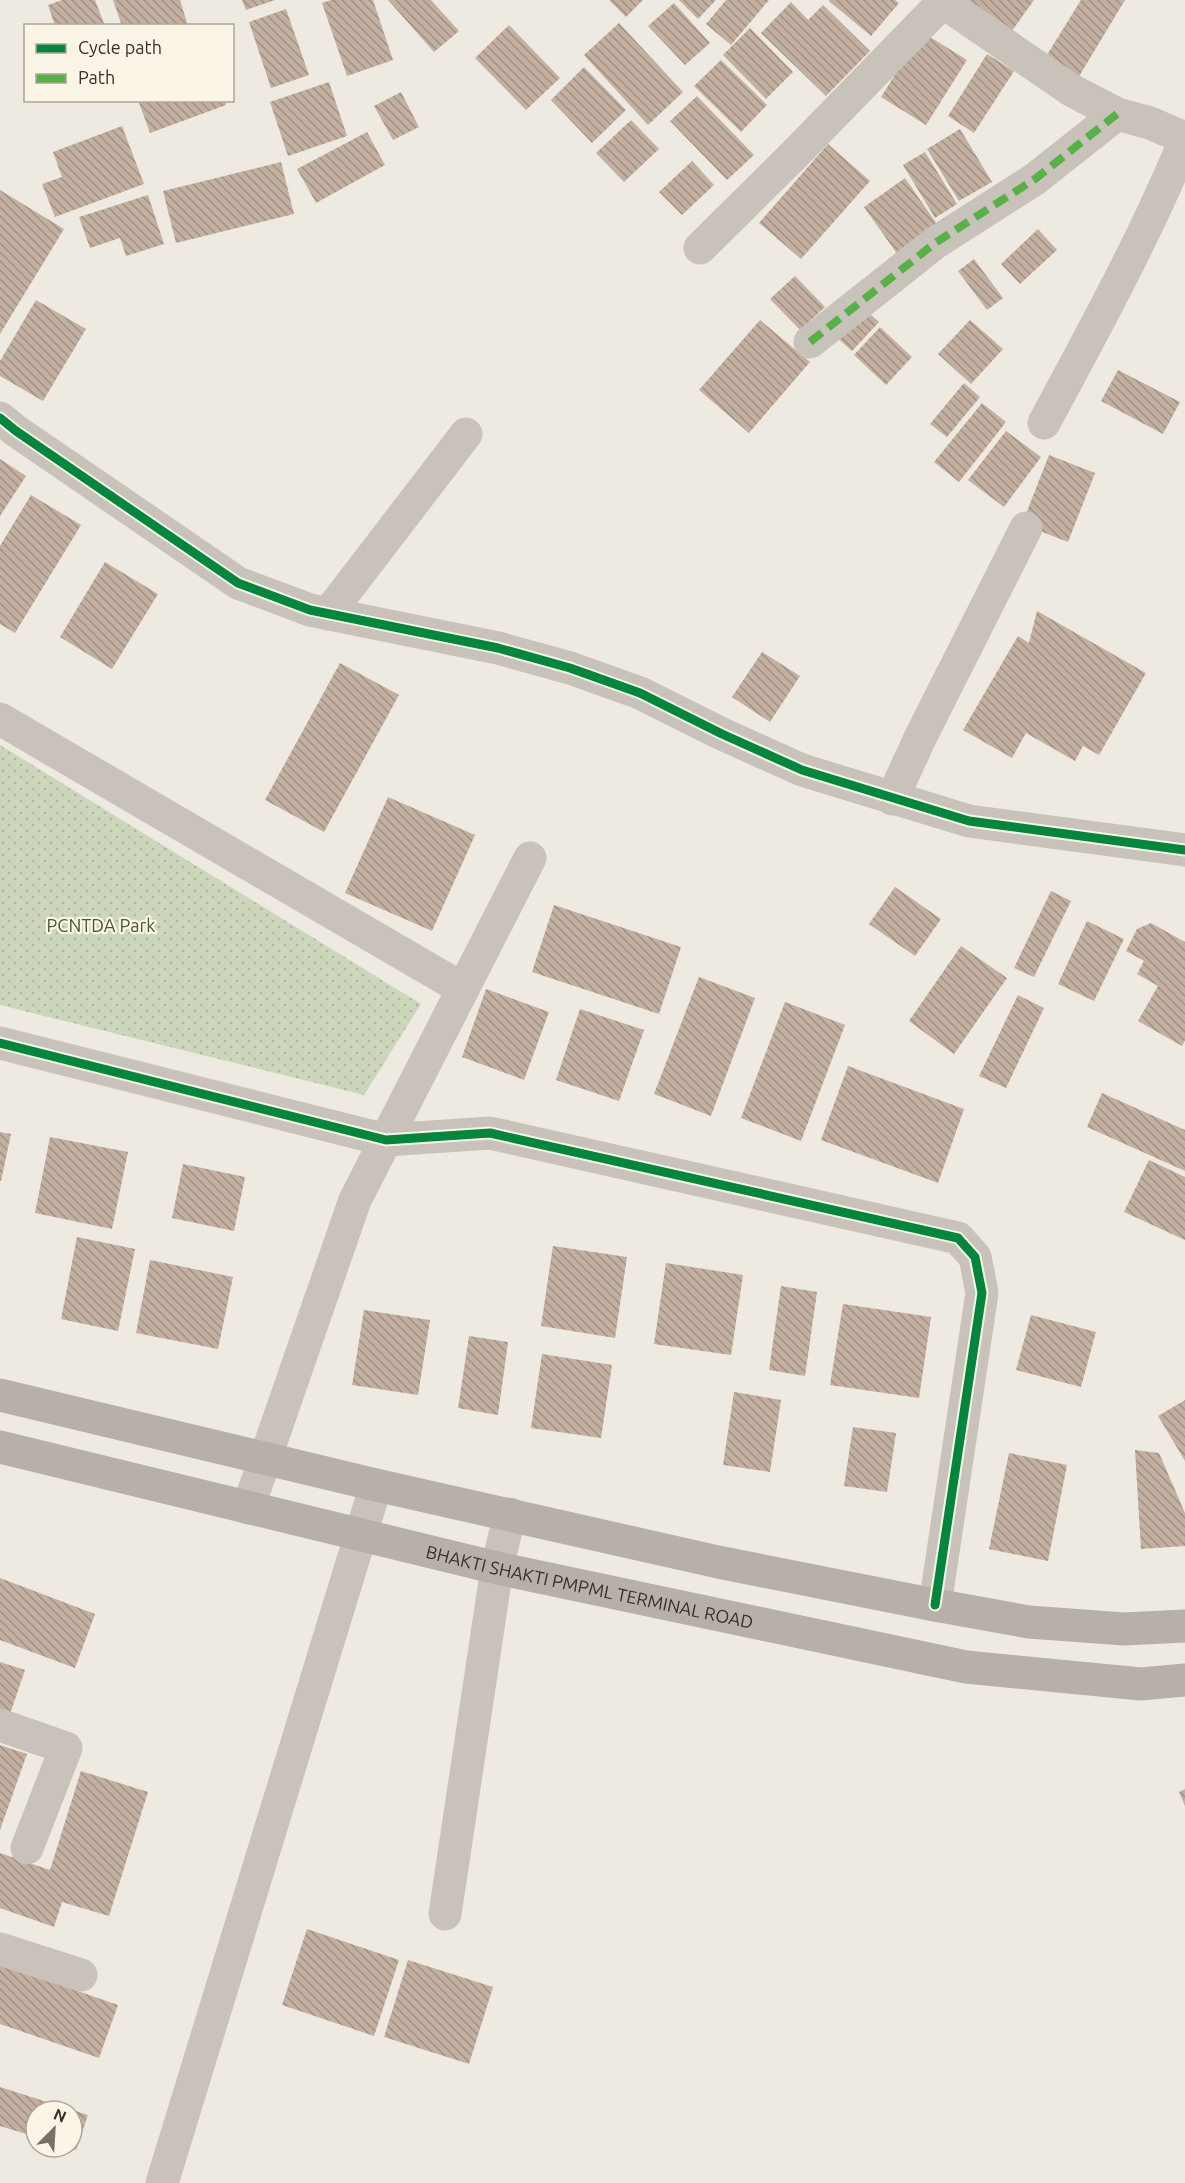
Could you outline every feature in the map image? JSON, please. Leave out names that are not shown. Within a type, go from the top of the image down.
[{"type":"main road","points":[[0,1395],[376,1485],[718,1562],[935,1605],[1029,1622],[1124,1629],[1185,1626]]},
{"type":"main road","name":"BHAKTI SHAKTI PMPML TERMINAL ROAD","points":[[0,1448],[497,1568],[966,1667],[1141,1683],[1185,1680]]},
{"type":"street","points":[[700,248],[795,155],[941,1],[1071,90],[1117,114],[1150,123],[1185,139],[1162,196],[1126,269],[1044,423]]},
{"type":"street","points":[[810,342],[935,243],[1035,179],[1117,114]]},
{"type":"street","points":[[0,418],[238,583],[310,610],[498,648],[570,668],[640,693],[722,734],[802,770],[969,821],[1185,850]]},
{"type":"street","points":[[328,614],[466,434]]},
{"type":"street","points":[[892,799],[921,736],[1026,528]]},
{"type":"street","points":[[0,718],[463,989]]},
{"type":"street","points":[[248,1508],[355,1200],[530,858]]},
{"type":"street","points":[[0,1043],[386,1140],[490,1133],[957,1238],[975,1257],[982,1293],[935,1605]]},
{"type":"street","points":[[162,2183],[376,1485]]},
{"type":"street","points":[[445,1914],[497,1568],[510,1514]]},
{"type":"street","points":[[0,1725],[66,1748],[27,1848]]},
{"type":"street","points":[[0,1949],[81,1975]]},
{"type":"green space","name":"PCNTDA Park","points":[[0,745],[421,1004],[364,1095],[0,1005]]},
{"type":"building","points":[[62,0],[95,0],[104,24],[54,24],[48,5]]},
{"type":"building","points":[[113,0],[180,0],[187,24],[121,24]]},
{"type":"building","points":[[242,0],[275,0],[246,10]]},
{"type":"building","points":[[331,0],[373,0],[393,60],[347,76],[322,3]]},
{"type":"building","points":[[388,0],[431,0],[459,31],[434,52]]},
{"type":"building","points":[[609,0],[643,0],[626,17]]},
{"type":"building","points":[[679,0],[716,0],[698,19]]},
{"type":"building","points":[[726,0],[769,0],[731,45],[706,24]]},
{"type":"building","points":[[830,0],[895,0],[899,3],[871,36]]},
{"type":"building","points":[[960,0],[1034,0],[1009,35]]},
{"type":"building","points":[[1081,0],[1125,0],[1078,78],[1045,58]]},
{"type":"building","points":[[791,2],[808,20],[823,5],[870,51],[826,96],[761,33]]},
{"type":"building","points":[[674,3],[710,43],[685,65],[648,26]]},
{"type":"building","points":[[286,9],[309,75],[271,88],[249,22]]},
{"type":"building","points":[[619,23],[683,92],[648,125],[584,55]]},
{"type":"building","points":[[509,25],[560,78],[526,110],[475,58]]},
{"type":"building","points":[[750,28],[793,72],[766,99],[723,55]]},
{"type":"building","points":[[922,32],[967,60],[926,125],[881,97]]},
{"type":"building","points":[[987,54],[1014,71],[974,133],[948,116]]},
{"type":"building","points":[[721,60],[767,105],[741,132],[694,86]]},
{"type":"building","points":[[584,67],[626,110],[592,143],[551,100]]},
{"type":"building","points":[[329,82],[347,136],[288,156],[270,102]]},
{"type":"building","points":[[401,92],[419,127],[393,140],[374,106]]},
{"type":"building","points":[[697,96],[754,155],[727,180],[670,121]]},
{"type":"building","points":[[139,102],[225,102],[226,105],[150,133]]},
{"type":"building","points":[[631,120],[659,149],[624,182],[596,153]]},
{"type":"building","points":[[122,126],[144,184],[55,217],[42,184],[62,177],[53,152]]},
{"type":"building","points":[[960,129],[992,182],[959,201],[927,149]]},
{"type":"building","points":[[367,132],[385,165],[316,203],[297,169]]},
{"type":"building","points":[[828,144],[870,181],[801,259],[759,223]]},
{"type":"building","points":[[925,152],[957,204],[935,218],[903,165]]},
{"type":"building","points":[[692,161],[714,185],[682,215],[659,192]]},
{"type":"building","points":[[281,162],[294,214],[176,243],[163,191]]},
{"type":"building","points":[[905,178],[941,230],[900,258],[864,207]]},
{"type":"building","points":[[0,190],[64,229],[0,334]]},
{"type":"building","points":[[148,195],[164,244],[126,256],[120,238],[90,248],[79,217]]},
{"type":"building","points":[[1038,229],[1057,250],[1020,284],[1001,264]]},
{"type":"building","points":[[974,259],[1003,298],[987,310],[958,271]]},
{"type":"building","points":[[795,276],[825,307],[800,330],[770,299]]},
{"type":"building","points":[[36,300],[86,329],[43,401],[0,376],[0,361]]},
{"type":"building","points":[[861,306],[879,322],[852,351],[834,335]]},
{"type":"building","points":[[760,320],[810,362],[749,433],[699,390]]},
{"type":"building","points":[[970,320],[1003,349],[971,384],[938,354]]},
{"type":"building","points":[[880,327],[912,357],[886,385],[854,355]]},
{"type":"building","points":[[1118,370],[1180,402],[1163,434],[1101,401]]},
{"type":"building","points":[[964,383],[980,397],[947,437],[930,424]]},
{"type":"building","points":[[982,403],[1006,422],[959,482],[934,462]]},
{"type":"building","points":[[1006,431],[1041,457],[1004,507],[968,480]]},
{"type":"building","points":[[1049,455],[1095,473],[1068,542],[1022,524]]},
{"type":"building","points":[[0,459],[26,476],[0,516]]},
{"type":"building","points":[[31,495],[81,525],[15,633],[0,624],[0,546]]},
{"type":"building","points":[[105,562],[158,594],[112,669],[60,637]]},
{"type":"building","points":[[1037,611],[1146,673],[1099,755],[1083,746],[1075,761],[1026,733],[1012,758],[963,730],[1018,636],[1029,643]]},
{"type":"building","points":[[762,652],[800,676],[770,722],[732,697]]},
{"type":"building","points":[[340,663],[399,695],[324,832],[265,800]]},
{"type":"building","points":[[388,797],[475,835],[432,931],[345,893]]},
{"type":"building","points":[[895,887],[941,919],[915,956],[869,924]]},
{"type":"building","points":[[1051,891],[1071,901],[1034,977],[1014,968]]},
{"type":"building","points":[[554,905],[681,947],[659,1014],[532,972]]},
{"type":"building","points":[[1087,921],[1124,939],[1094,1001],[1058,984]]},
{"type":"building","points":[[1151,923],[1185,942],[1185,1040],[1182,1046],[1138,1021],[1158,986],[1137,974],[1144,961],[1126,951],[1137,929]]},
{"type":"building","points":[[961,946],[1007,978],[954,1054],[909,1021]]},
{"type":"building","points":[[699,977],[755,998],[711,1116],[654,1094]]},
{"type":"building","points":[[486,989],[549,1012],[524,1080],[462,1057]]},
{"type":"building","points":[[1018,995],[1044,1008],[1006,1088],[979,1076]]},
{"type":"building","points":[[785,1002],[845,1025],[801,1141],[741,1118]]},
{"type":"building","points":[[580,1009],[644,1030],[619,1101],[556,1080]]},
{"type":"building","points":[[848,1066],[964,1109],[938,1183],[821,1140]]},
{"type":"building","points":[[1102,1093],[1185,1130],[1185,1171],[1087,1127]]},
{"type":"building","points":[[0,1132],[11,1134],[1,1181],[0,1181]]},
{"type":"building","points":[[50,1137],[128,1152],[112,1229],[35,1213]]},
{"type":"building","points":[[1149,1160],[1185,1177],[1185,1240],[1124,1212]]},
{"type":"building","points":[[183,1164],[245,1177],[234,1231],[172,1218]]},
{"type":"building","points":[[77,1237],[135,1249],[118,1331],[61,1319]]},
{"type":"building","points":[[553,1246],[627,1257],[615,1338],[541,1326]]},
{"type":"building","points":[[150,1260],[233,1277],[218,1349],[136,1333]]},
{"type":"building","points":[[666,1263],[743,1275],[731,1355],[654,1344]]},
{"type":"building","points":[[781,1286],[817,1292],[805,1376],[769,1370]]},
{"type":"building","points":[[843,1304],[931,1317],[919,1398],[830,1385]]},
{"type":"building","points":[[364,1310],[430,1320],[418,1395],[352,1385]]},
{"type":"building","points":[[1031,1315],[1096,1332],[1081,1387],[1016,1370]]},
{"type":"building","points":[[469,1336],[508,1342],[498,1415],[458,1408]]},
{"type":"building","points":[[542,1354],[612,1365],[601,1438],[531,1428]]},
{"type":"building","points":[[734,1392],[781,1400],[770,1472],[723,1465]]},
{"type":"building","points":[[1185,1400],[1185,1461],[1158,1416]]},
{"type":"building","points":[[853,1427],[896,1433],[887,1492],[844,1486]]},
{"type":"building","points":[[1135,1450],[1159,1453],[1185,1513],[1185,1546],[1141,1549]]},
{"type":"building","points":[[1009,1453],[1067,1465],[1048,1561],[989,1549]]},
{"type":"building","points":[[0,1578],[95,1614],[75,1668],[0,1640]]},
{"type":"building","points":[[0,1662],[25,1670],[10,1714],[0,1711]]},
{"type":"building","points":[[0,1745],[27,1754],[0,1830]]},
{"type":"building","points":[[81,1771],[148,1792],[109,1916],[62,1902],[54,1927],[0,1908],[0,1853],[50,1870]]},
{"type":"building","points":[[1185,1789],[1185,1806],[1179,1792]]},
{"type":"building","points":[[307,1929],[399,1960],[374,2036],[282,2005]]},
{"type":"building","points":[[408,1960],[493,1987],[469,2064],[384,2037]]},
{"type":"building","points":[[0,1964],[118,2005],[99,2058],[0,2024]]},
{"type":"building","points":[[0,2087],[38,2099],[24,2099],[24,2133],[0,2126]]},
{"type":"building","points":[[84,2114],[88,2115],[84,2127]]},
{"type":"marked path","points":[[810,342],[935,243],[1035,179],[1117,114]]},
{"type":"cycle path","points":[[0,418],[238,583],[310,610],[498,648],[570,668],[640,693],[722,734],[802,770],[969,821],[1185,850]]},
{"type":"cycle path","points":[[0,1043],[386,1140],[490,1133],[958,1238],[975,1257],[982,1293],[935,1605]]}]
